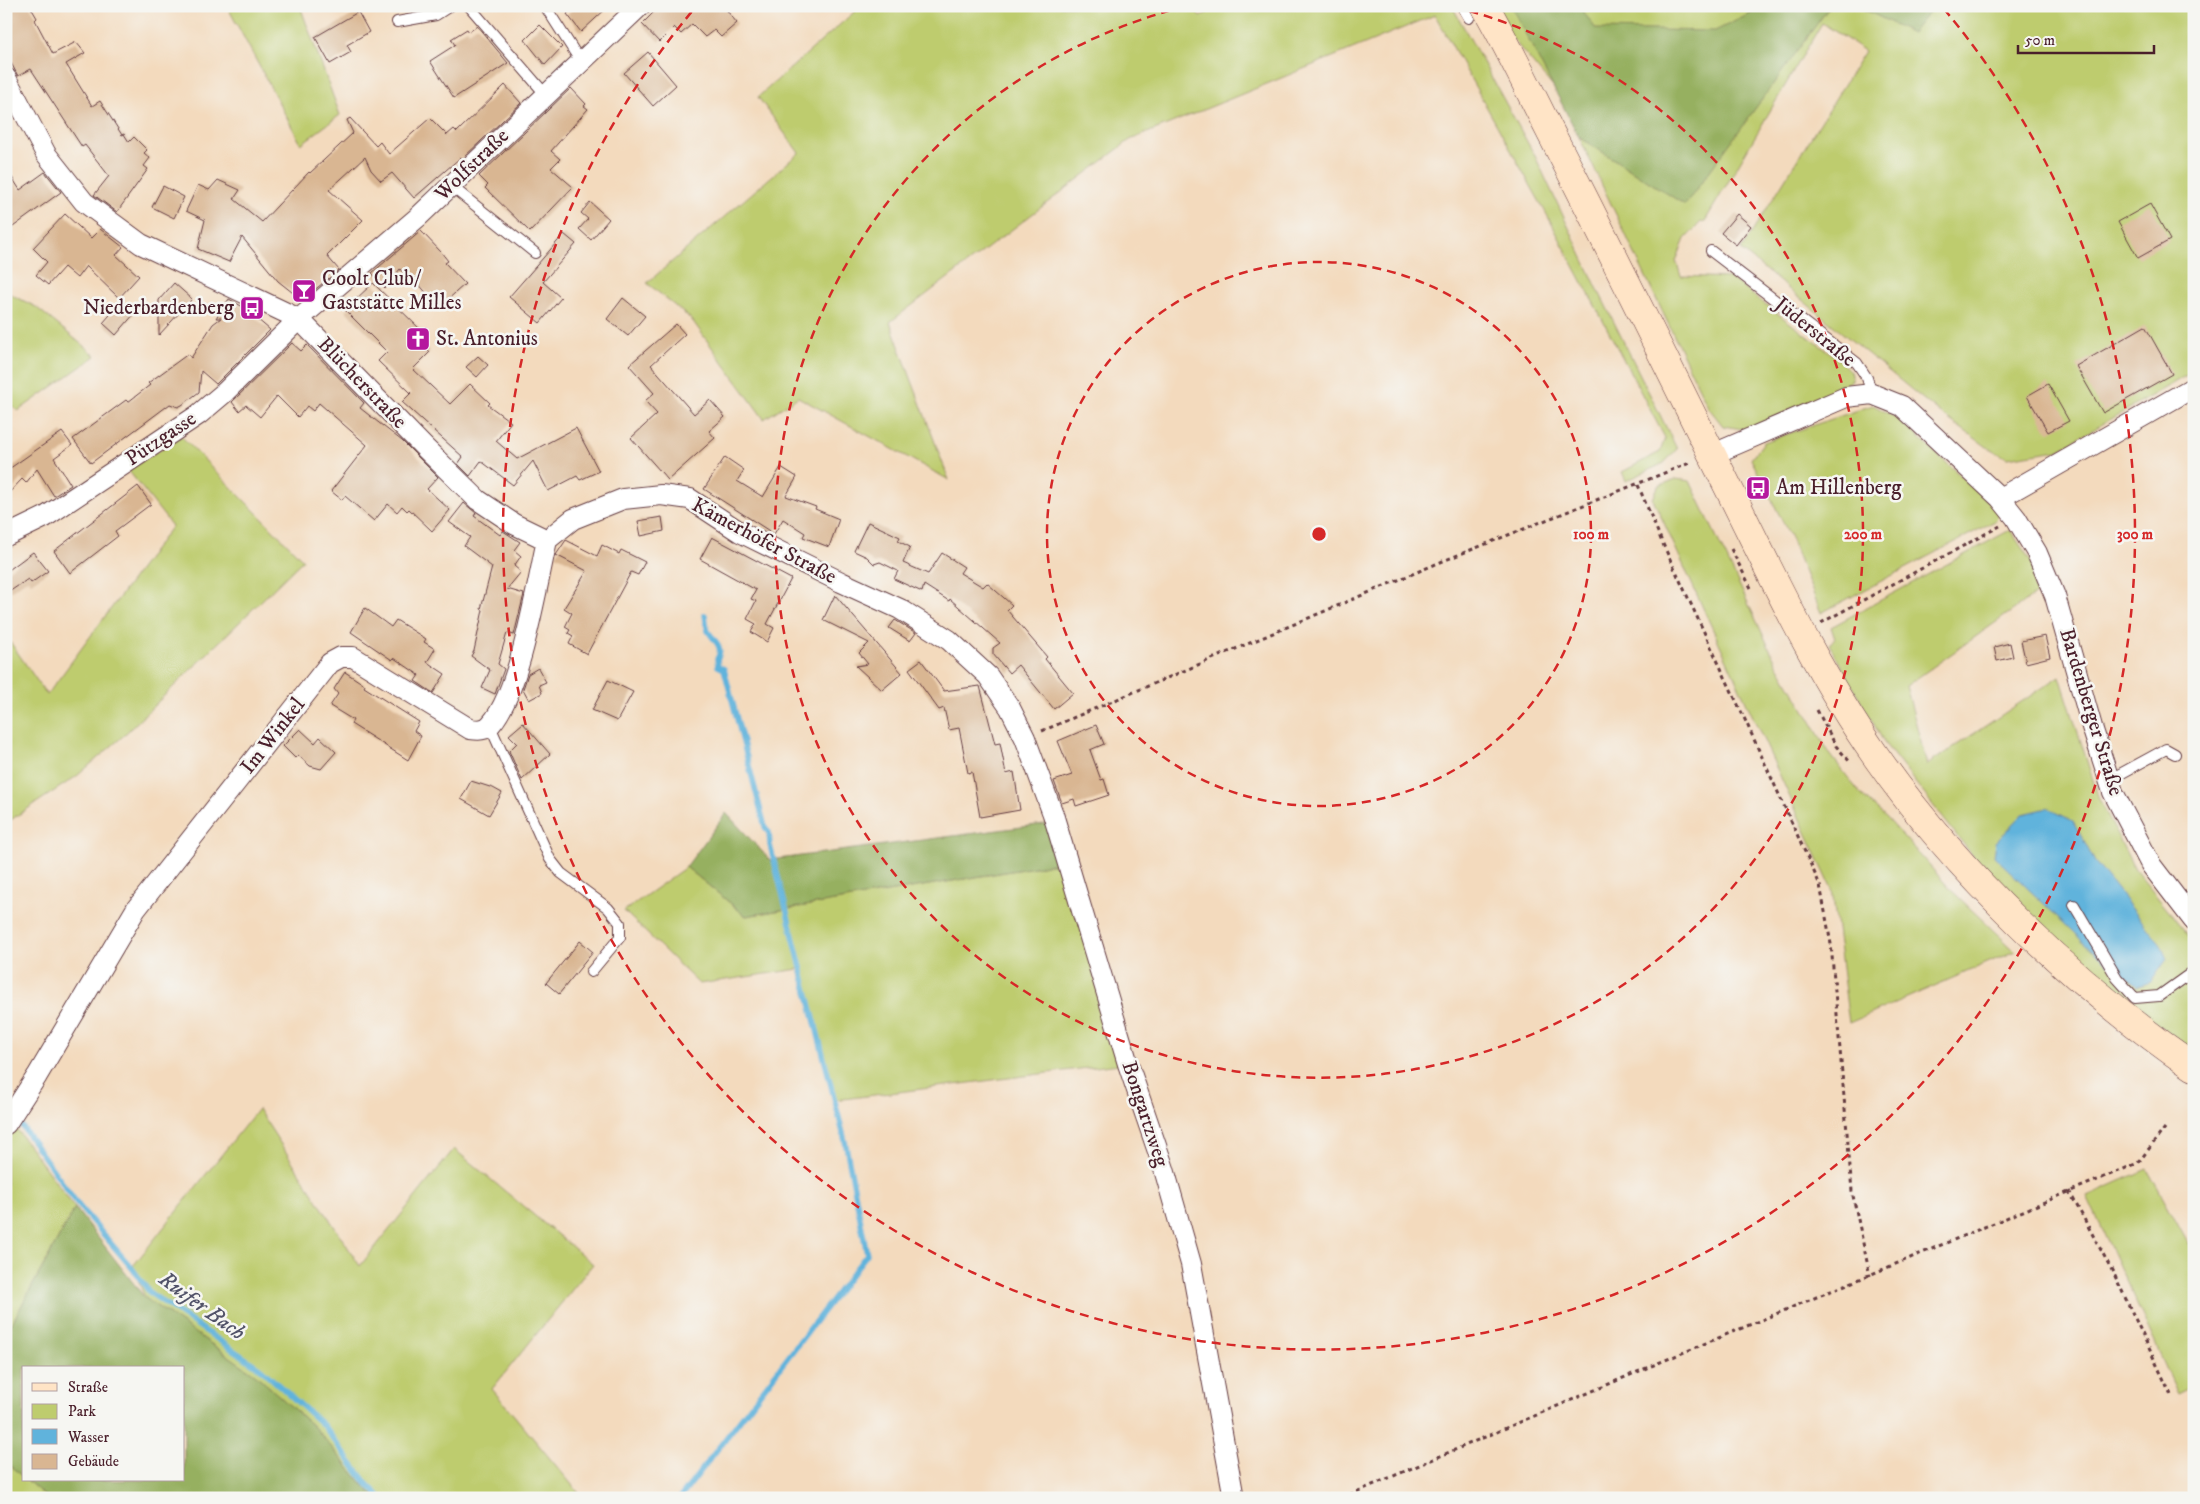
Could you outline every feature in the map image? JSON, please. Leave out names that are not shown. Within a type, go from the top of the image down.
[{"type":"main road","points":[[1477,12],[1630,287],[1701,459],[1808,646],[1874,754],[1909,801],[1972,874],[2037,940],[2115,1010],[2194,1067]]},
{"type":"street","name":"Wolfstraße","points":[[299,319],[417,218],[640,6]]},
{"type":"street","points":[[6,78],[46,154],[84,202],[141,244],[299,319]]},
{"type":"street","name":"Blücherstraße","points":[[299,319],[478,500],[514,524],[547,540]]},
{"type":"street","name":"Pützgasse","points":[[6,536],[45,517],[198,415],[224,393],[299,319]]},
{"type":"street","points":[[1701,459],[1846,397],[1872,394],[1902,406],[2000,498],[2194,387]]},
{"type":"street","name":"Kämerhöfer Straße","points":[[547,540],[573,519],[623,499],[661,495],[690,499],[740,532],[840,582],[900,609],[949,640],[988,676],[1010,708],[1025,738]]},
{"type":"street","name":"Bardenberger Straße","points":[[2000,498],[2016,518],[2037,553],[2055,596],[2092,727],[2109,780],[2118,801],[2151,865],[2194,921]]},
{"type":"street","points":[[490,726],[503,705],[514,679],[547,540]]},
{"type":"street","name":"Im Winkel","points":[[6,1124],[136,909],[330,663],[341,657],[353,657],[470,729],[481,730],[490,726]]},
{"type":"street","name":"Bongartzweg","points":[[1025,738],[1053,814],[1128,1064],[1164,1170],[1191,1264],[1234,1498]]},
{"type":"lane","points":[[397,22],[436,15],[450,6]]},
{"type":"lane","points":[[469,6],[546,95]]},
{"type":"lane","points":[[544,6],[581,62]]},
{"type":"lane","points":[[1462,6],[1477,12]]},
{"type":"lane","points":[[451,186],[535,253]]},
{"type":"lane","name":"Jüderstraße","points":[[1711,251],[1857,363],[1867,378],[1872,394]]},
{"type":"lane","points":[[490,726],[550,858],[560,873],[608,908],[620,923],[620,937],[591,972]]},
{"type":"lane","points":[[2109,780],[2166,749],[2175,754]]},
{"type":"lane","points":[[2074,905],[2117,978],[2135,998],[2159,996],[2194,971]]},
{"type":"path","points":[[1025,738],[1443,561],[1701,459]]},
{"type":"path","points":[[1638,485],[1662,542],[1748,724],[1820,885],[1827,914],[1832,953],[1852,1191],[1870,1276]]},
{"type":"path","points":[[1808,646],[1826,635],[1820,624],[2016,518]]},
{"type":"path","points":[[1342,1498],[2138,1162],[2165,1128]]},
{"type":"path","points":[[2069,1191],[2114,1276],[2172,1397]]},
{"type":"green space","points":[[227,6],[300,6],[340,115],[301,144]]},
{"type":"green space","points":[[861,6],[1191,6],[1200,17],[1218,6],[1452,6],[1535,156],[1599,292],[1677,449],[1664,463],[1626,481],[1622,472],[1660,452],[1665,438],[1546,213],[1435,15],[1130,140],[890,322],[949,480],[798,397],[764,419],[692,320],[647,283],[799,153],[758,97]]},
{"type":"green space","points":[[1489,6],[2194,6],[2194,371],[2058,450],[2007,458],[1987,447],[1940,413],[1741,250],[1865,51],[1822,23],[1704,223],[1701,222],[1685,239],[1676,261],[1681,276],[1730,278],[1837,358],[1850,371],[1852,380],[1843,387],[1748,430],[1723,426],[1708,407],[1579,137],[1665,191],[1564,100],[1505,30]]},
{"type":"green space","points":[[1511,6],[1579,6],[1596,29],[1715,31],[1766,6],[1830,6],[1685,205],[1579,137]]},
{"type":"green space","points":[[1857,6],[1934,6],[1912,33]]},
{"type":"green space","points":[[6,292],[36,307],[96,356],[18,411],[6,402]]},
{"type":"green space","points":[[1873,405],[1897,418],[2001,512],[1995,521],[1821,613],[1791,538],[1751,459],[1764,442]]},
{"type":"green space","points":[[181,436],[303,560],[122,737],[77,776],[6,823],[6,636],[47,695],[172,526],[128,470]]},
{"type":"green space","points":[[1676,479],[1690,481],[1776,662],[1830,754],[1863,797],[1887,818],[1951,890],[2015,951],[1849,1023],[1832,889],[1653,499],[1658,486]]},
{"type":"green space","points":[[2010,530],[2031,561],[2043,589],[1906,686],[1927,765],[2060,676],[2099,799],[2135,870],[2194,942],[2194,1052],[2125,1001],[2049,933],[1980,865],[1885,744],[1829,644],[1835,639],[1831,627]]},
{"type":"green space","points":[[726,813],[770,860],[1052,823],[1064,862],[746,916],[686,867]]},
{"type":"green space","points":[[1064,862],[1119,1064],[835,1100],[799,969],[699,984],[624,911],[686,867],[746,916]]},
{"type":"green space","points":[[258,1109],[360,1266],[454,1149],[593,1264],[492,1389],[583,1498],[376,1498],[316,1429],[256,1375],[145,1298],[133,1266]]},
{"type":"green space","points":[[15,1127],[75,1208],[6,1334],[6,1139]]},
{"type":"green space","points":[[2147,1169],[2194,1254],[2194,1386],[2178,1394],[2087,1196]]},
{"type":"green space","points":[[75,1208],[145,1298],[256,1375],[316,1429],[376,1498],[47,1498],[29,1482],[185,1482],[185,1366],[22,1366],[22,1476],[6,1462],[6,1334]]},
{"type":"green space","points":[[6,1462],[22,1476],[22,1482],[29,1482],[47,1498],[6,1498]]},
{"type":"water","points":[[2048,808],[2073,821],[2095,862],[2161,945],[2167,959],[2151,982],[2138,986],[2096,954],[1994,856],[1996,842],[2023,814]]},
{"type":"building","points":[[6,6],[30,6],[37,18],[35,20],[53,54],[76,42],[85,53],[66,64],[92,106],[100,101],[122,135],[124,134],[129,142],[134,137],[147,150],[144,153],[150,158],[144,166],[148,169],[117,212],[94,195],[109,176],[85,145],[82,147],[31,69],[18,76],[6,54]]},
{"type":"building","points":[[575,6],[609,6],[581,32],[567,14]]},
{"type":"building","points":[[660,6],[723,6],[737,23],[721,37],[714,30],[705,37],[692,24],[681,34],[674,27],[659,42],[642,24]]},
{"type":"building","points":[[358,12],[369,32],[347,45],[351,52],[330,64],[315,37]]},
{"type":"building","points":[[540,25],[562,47],[545,65],[525,40]]},
{"type":"building","points":[[477,26],[508,63],[454,98],[430,61],[455,45],[451,39],[467,29],[469,32]]},
{"type":"building","points":[[648,52],[676,85],[653,106],[624,73]]},
{"type":"building","points":[[505,85],[521,103],[462,159],[461,157],[414,198],[392,173],[381,181],[371,170],[365,157],[329,190],[363,220],[327,256],[339,270],[302,300],[278,281],[242,237],[229,262],[198,249],[205,220],[186,211],[198,185],[209,190],[218,180],[240,190],[234,199],[262,222],[309,172],[353,133],[347,120],[350,118],[376,146],[380,142],[389,154],[430,118],[447,135],[454,129],[457,132]]},
{"type":"building","points":[[571,88],[586,104],[584,106],[588,109],[551,151],[560,159],[551,168],[573,187],[530,232],[485,188],[488,185],[479,176]]},
{"type":"building","points":[[6,168],[20,190],[45,172],[61,192],[6,232]]},
{"type":"building","points":[[163,186],[184,197],[174,218],[152,207]]},
{"type":"building","points":[[590,202],[609,219],[591,240],[579,229],[588,219],[581,213]]},
{"type":"building","points":[[2150,204],[2170,240],[2138,258],[2118,222]]},
{"type":"building","points":[[65,214],[91,238],[100,229],[123,247],[116,255],[139,276],[119,298],[86,266],[77,278],[64,267],[48,285],[36,275],[47,262],[33,248]]},
{"type":"building","points":[[1737,214],[1751,226],[1736,245],[1721,233]]},
{"type":"building","points":[[421,231],[448,261],[445,263],[465,284],[435,311],[426,299],[429,296],[411,275],[408,278],[400,269],[385,288],[372,273]]},
{"type":"building","points":[[564,234],[576,244],[543,282],[561,298],[540,323],[509,297]]},
{"type":"building","points":[[174,283],[192,299],[159,335],[159,300]]},
{"type":"building","points":[[373,283],[425,334],[423,336],[427,341],[424,345],[430,352],[413,369],[450,404],[470,384],[490,403],[488,405],[511,422],[496,441],[517,459],[576,428],[599,471],[580,480],[577,476],[548,491],[533,461],[513,485],[481,461],[470,476],[458,464],[463,457],[402,402],[411,393],[378,361],[387,352],[345,310],[354,306],[353,302]]},
{"type":"building","points":[[623,298],[645,316],[628,336],[607,319]]},
{"type":"building","points":[[229,299],[243,307],[270,330],[216,384],[201,371],[199,392],[178,407],[170,404],[91,463],[73,439],[126,400],[128,402],[150,385],[148,383],[188,354],[191,358],[213,324],[221,318],[216,318]]},
{"type":"building","points":[[122,301],[135,313],[116,335],[103,323]]},
{"type":"building","points":[[676,324],[685,334],[651,365],[694,414],[710,400],[725,417],[709,431],[715,438],[668,480],[631,438],[657,414],[645,401],[654,393],[629,365]]},
{"type":"building","points":[[2145,326],[2172,374],[2103,413],[2076,366]]},
{"type":"building","points":[[292,343],[301,351],[307,345],[364,403],[360,408],[402,441],[438,477],[427,489],[450,510],[432,531],[409,509],[407,511],[402,506],[397,512],[388,504],[374,521],[345,496],[342,500],[331,491],[367,445],[319,403],[313,411],[307,406],[298,417],[277,396],[260,417],[246,405],[239,411],[232,402]]},
{"type":"building","points":[[478,356],[488,365],[477,377],[466,367]]},
{"type":"building","points":[[2048,384],[2069,421],[2048,432],[2027,396]]},
{"type":"building","points":[[62,432],[72,445],[54,458],[71,485],[54,496],[37,469],[26,483],[22,479],[6,496],[6,471]]},
{"type":"building","points":[[725,457],[744,470],[737,481],[763,497],[781,467],[797,477],[786,496],[816,507],[815,509],[839,519],[829,547],[803,537],[805,533],[783,519],[774,534],[704,489]]},
{"type":"building","points":[[138,486],[151,504],[115,531],[118,536],[70,573],[54,551]]},
{"type":"building","points":[[464,503],[476,513],[474,516],[500,535],[503,531],[520,542],[514,550],[521,556],[514,566],[521,572],[507,589],[524,594],[514,635],[507,633],[498,664],[504,669],[495,694],[482,688],[490,670],[471,656],[474,651],[483,610],[481,609],[492,567],[464,546],[470,537],[449,522]]},
{"type":"building","points":[[662,517],[664,531],[641,536],[638,521]]},
{"type":"building","points":[[868,522],[900,537],[898,541],[910,547],[903,563],[928,574],[942,553],[964,567],[960,573],[983,587],[987,583],[1012,605],[1007,610],[1047,657],[1045,659],[1073,693],[1054,709],[1018,665],[1009,673],[993,654],[993,648],[1000,643],[950,599],[949,601],[924,585],[922,592],[894,579],[898,571],[880,562],[874,564],[867,557],[854,551]]},
{"type":"building","points":[[712,537],[791,579],[767,624],[774,628],[767,642],[751,632],[756,624],[747,619],[756,601],[751,599],[756,590],[700,559]]},
{"type":"building","points":[[566,540],[597,556],[602,545],[619,554],[621,550],[645,562],[638,575],[631,572],[587,654],[569,644],[573,636],[568,633],[570,630],[565,627],[572,613],[564,608],[587,571],[556,555]]},
{"type":"building","points":[[33,552],[48,571],[31,583],[28,579],[6,594],[6,572]]},
{"type":"building","points":[[835,595],[902,673],[882,690],[856,666],[868,664],[859,653],[869,643],[823,620]]},
{"type":"building","points":[[365,608],[391,627],[396,620],[426,639],[424,642],[435,649],[427,662],[445,674],[433,693],[415,681],[419,675],[394,658],[392,660],[351,632]]},
{"type":"building","points":[[895,620],[916,633],[910,641],[889,628]]},
{"type":"building","points":[[2045,636],[2050,657],[2026,663],[2021,641]]},
{"type":"building","points":[[2010,643],[2013,657],[1997,661],[1994,647]]},
{"type":"building","points":[[921,660],[944,691],[980,686],[995,744],[1000,743],[1006,774],[1014,772],[1020,810],[980,817],[972,772],[968,773],[959,728],[949,730],[944,708],[939,710],[909,669]]},
{"type":"building","points":[[538,668],[546,682],[539,685],[542,693],[529,700],[523,689],[528,674]]},
{"type":"building","points":[[345,672],[365,685],[364,687],[419,722],[414,731],[421,736],[408,760],[351,724],[353,720],[330,706],[338,694],[334,689]]},
{"type":"building","points":[[608,680],[633,692],[617,721],[592,710]]},
{"type":"building","points":[[523,723],[550,754],[522,780],[509,751],[517,743],[509,735]]},
{"type":"building","points":[[1096,725],[1104,744],[1090,750],[1101,780],[1104,779],[1109,795],[1076,806],[1074,799],[1062,803],[1054,781],[1072,775],[1058,741]]},
{"type":"building","points":[[300,729],[315,743],[320,737],[336,752],[321,769],[310,766],[298,755],[295,758],[283,746]]},
{"type":"building","points":[[471,781],[502,793],[489,815],[461,799]]},
{"type":"building","points":[[580,941],[593,952],[559,994],[546,983]]},
{"type":"waterway","points":[[680,1498],[867,1254],[845,1141],[770,845],[769,832],[765,827],[724,669],[718,666],[719,647],[708,631],[705,615]]},
{"type":"waterway","name":"Ruifer Bach","points":[[21,1125],[79,1206],[132,1268],[150,1293],[261,1369],[323,1425],[367,1484],[381,1498]]},
{"type":"place","name":"Coolt Club/ Gaststätte Milles","points":[[304,291]]},
{"type":"place","name":"Niederbardenberg","points":[[252,308]]},
{"type":"place","name":"St. Antonius","points":[[418,339]]},
{"type":"place","name":"Am Hillenberg","points":[[1758,488]]}]
